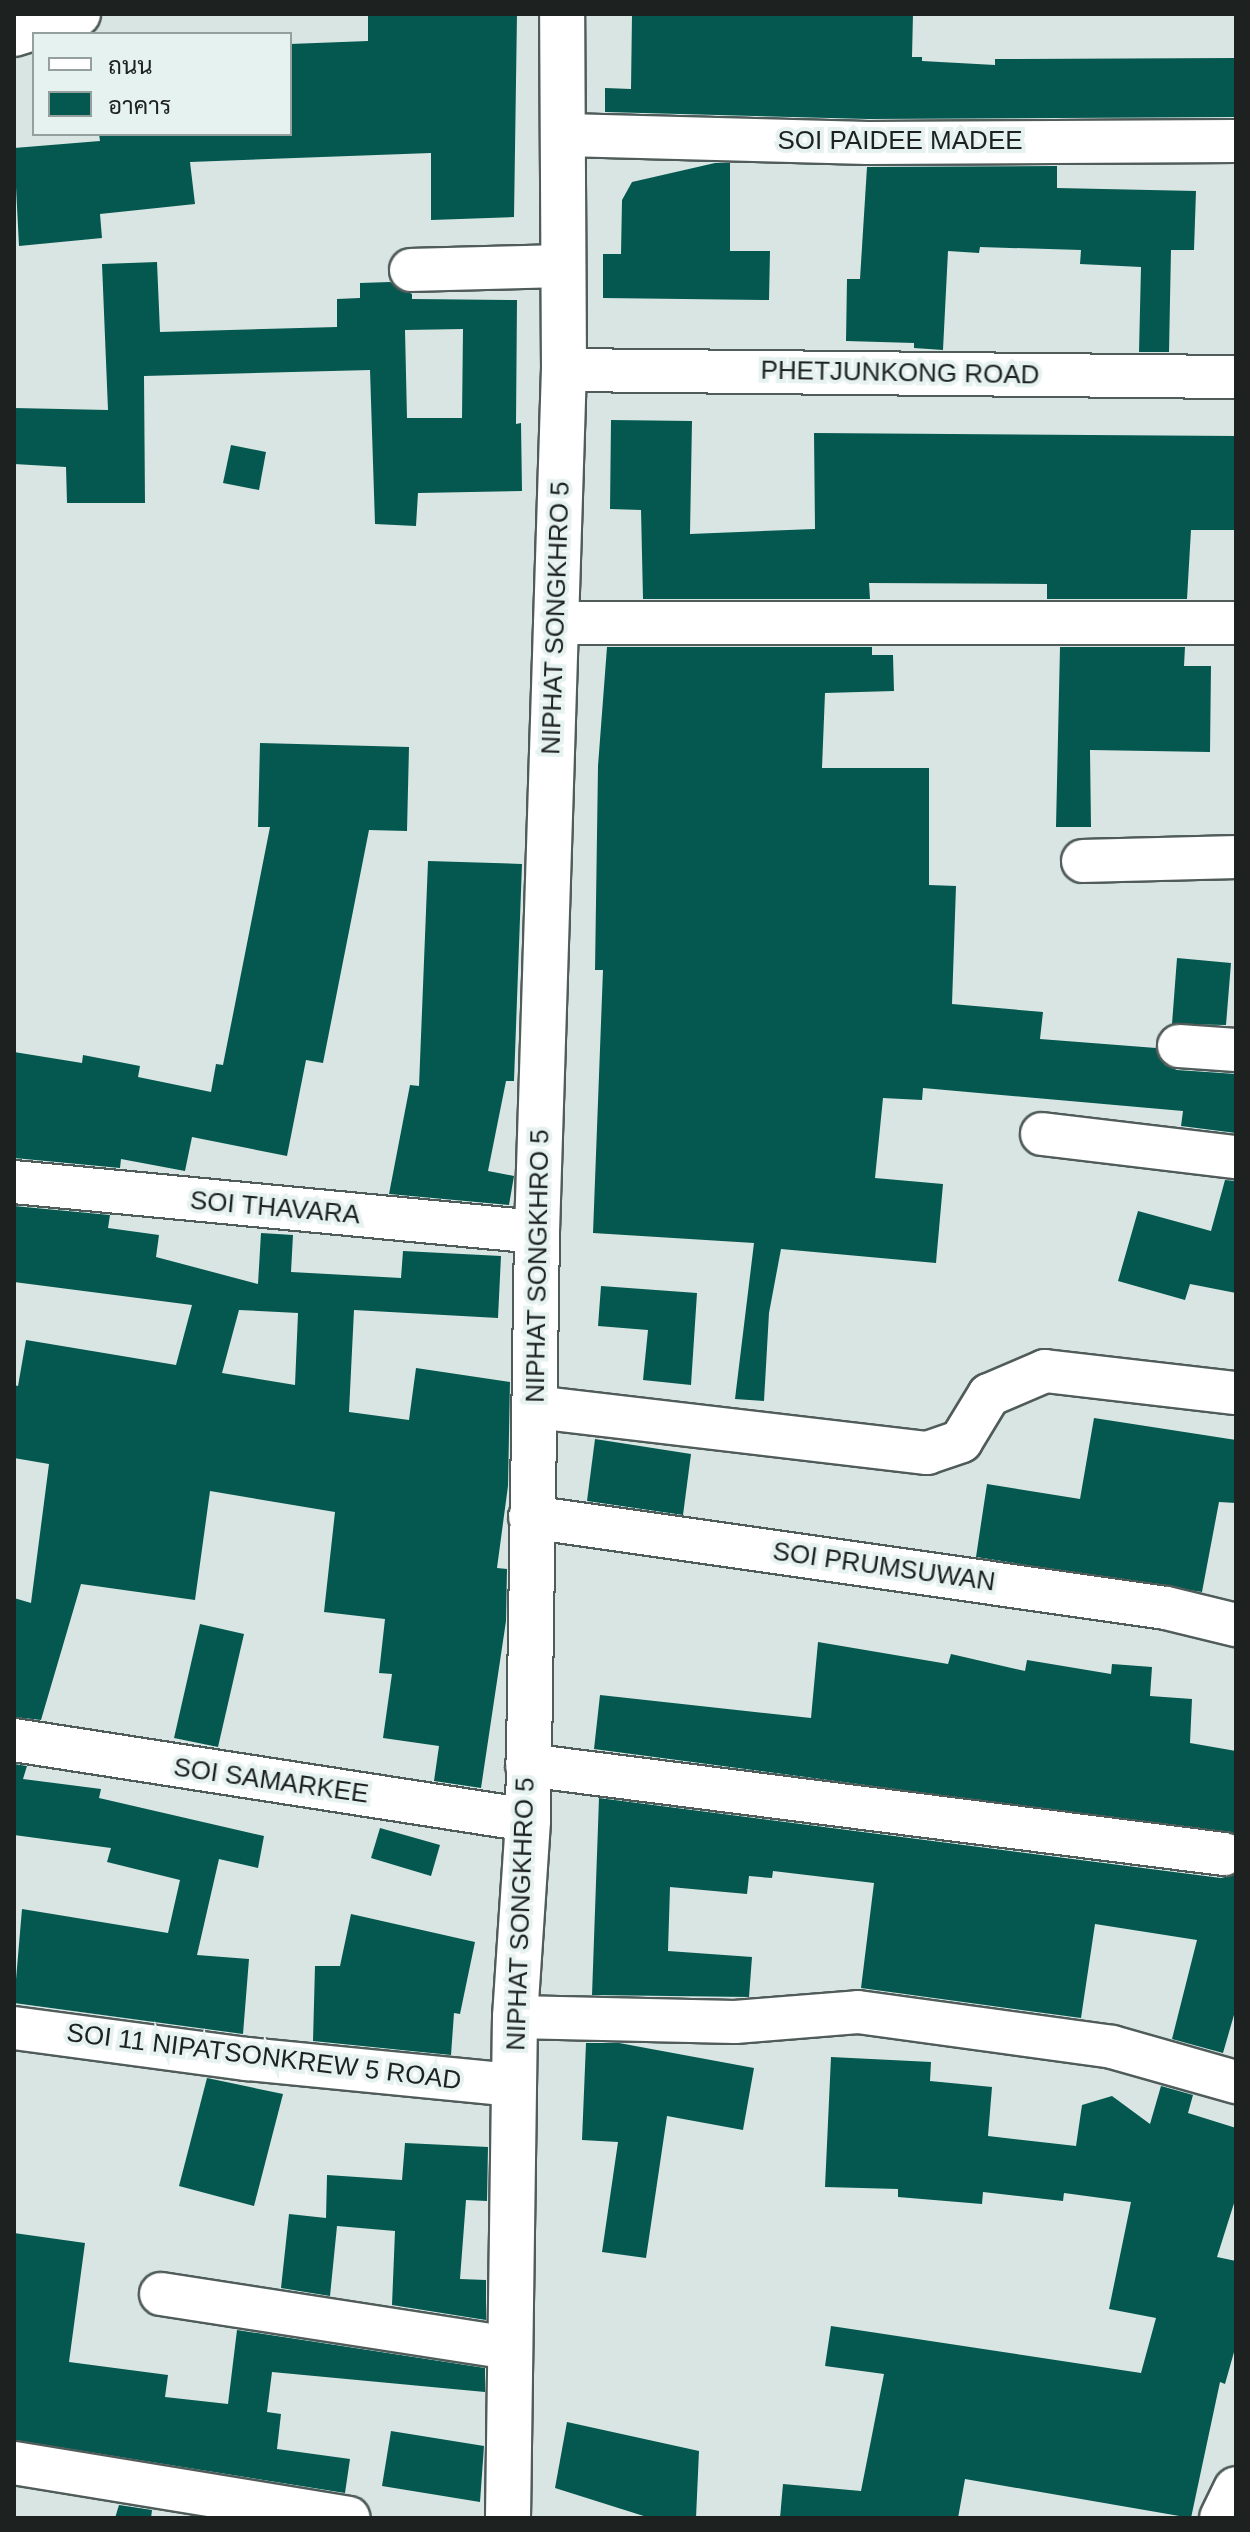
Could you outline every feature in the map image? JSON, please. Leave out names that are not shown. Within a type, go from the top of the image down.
[{"type":"street","points":[[14,34],[78,14]]},
{"type":"street","name":"NIPHAT SONGKHRO 5","points":[[508,2518],[515,2017],[528,1820],[530,1517],[537,1232],[564,370],[561,266],[565,135],[562,14]]},
{"type":"street","name":"SOI PAIDEE MADEE","points":[[565,135],[868,143],[1236,141]]},
{"type":"street","points":[[411,270],[561,266]]},
{"type":"street","name":"PHETJUNKONG ROAD","points":[[564,370],[1236,377]]},
{"type":"street","points":[[555,623],[1236,623]]},
{"type":"street","points":[[1083,861],[1236,857]]},
{"type":"street","points":[[1179,1046],[1236,1050]]},
{"type":"street","points":[[1042,1134],[1236,1157]]},
{"type":"street","name":"SOI THAVARA","points":[[14,1182],[537,1232]]},
{"type":"street","points":[[535,1407],[927,1453],[961,1441],[989,1395],[1045,1371],[1236,1393]]},
{"type":"street","name":"SOI PRUMSUWAN","points":[[530,1517],[1166,1608],[1236,1625]]},
{"type":"street","name":"SOI SAMARKEE","points":[[14,1740],[528,1820]]},
{"type":"street","points":[[527,1765],[1224,1854]]},
{"type":"street","points":[[515,2017],[735,2022],[858,2012],[1112,2047],[1236,2082]]},
{"type":"street","name":"SOI 11 NIPATSONKREW 5 ROAD","points":[[14,2028],[247,2059],[514,2085]]},
{"type":"street","points":[[161,2294],[510,2348]]},
{"type":"street","points":[[14,2463],[349,2518]]},
{"type":"street","points":[[1222,2518],[1236,2489]]},
{"type":"building","points":[[368,14],[517,14],[514,217],[431,220],[431,153],[190,162],[195,204],[100,214],[102,238],[19,246],[14,148],[100,141],[99,136],[292,136],[292,44],[368,41]]},
{"type":"building","points":[[632,14],[913,14],[912,57],[922,57],[922,61],[995,65],[995,59],[1236,58],[1236,117],[868,119],[605,112],[605,88],[631,89]]},
{"type":"building","points":[[715,163],[730,163],[730,251],[770,251],[769,300],[603,298],[603,254],[621,254],[622,200],[632,182]]},
{"type":"building","points":[[1057,166],[1057,188],[1196,191],[1194,250],[1171,250],[1169,352],[1139,352],[1141,267],[1080,264],[1081,250],[980,247],[979,253],[948,251],[943,350],[914,348],[914,343],[846,341],[847,279],[860,279],[867,167]]},
{"type":"building","points":[[157,262],[160,332],[337,327],[337,299],[360,298],[360,283],[390,282],[412,294],[412,299],[517,300],[516,424],[521,423],[522,491],[418,493],[416,526],[375,524],[370,370],[144,376],[145,503],[67,503],[66,467],[14,464],[14,408],[108,410],[102,264]],"holes":[[[463,329],[462,418],[407,418],[405,330]]]},
{"type":"building","points":[[611,420],[692,421],[690,534],[815,529],[814,433],[1236,436],[1236,530],[1191,530],[1187,599],[1047,599],[1047,584],[869,583],[870,599],[643,599],[641,510],[610,509]]},
{"type":"building","points":[[231,445],[266,452],[259,490],[223,483]]},
{"type":"building","points":[[607,647],[872,647],[872,655],[893,655],[894,691],[825,693],[822,768],[929,768],[929,885],[956,886],[952,1004],[1043,1012],[1040,1039],[1156,1048],[1165,1065],[1177,1070],[1236,1074],[1236,1133],[1181,1126],[1183,1111],[923,1088],[922,1100],[883,1098],[875,1178],[943,1184],[936,1263],[781,1249],[769,1313],[764,1401],[735,1399],[754,1243],[593,1233],[603,970],[595,970],[598,766]]},
{"type":"building","points":[[1060,647],[1185,647],[1184,666],[1211,666],[1210,752],[1090,750],[1091,827],[1056,827]]},
{"type":"building","points":[[260,743],[409,747],[407,831],[369,830],[323,1063],[306,1060],[287,1156],[192,1137],[185,1171],[121,1159],[120,1168],[14,1158],[14,1052],[82,1063],[83,1055],[140,1066],[138,1077],[211,1092],[216,1064],[223,1065],[270,827],[258,827]]},
{"type":"building","points":[[428,861],[522,864],[514,1081],[506,1081],[488,1171],[514,1176],[509,1205],[389,1194],[410,1085],[419,1086]]},
{"type":"building","points":[[1177,958],[1231,963],[1226,1025],[1172,1024]]},
{"type":"building","points":[[1225,1180],[1236,1181],[1236,1293],[1190,1284],[1185,1300],[1118,1281],[1138,1211],[1211,1231]]},
{"type":"building","points":[[14,1206],[110,1215],[108,1228],[159,1235],[156,1257],[258,1284],[261,1233],[293,1235],[291,1272],[401,1278],[403,1251],[501,1256],[498,1318],[354,1310],[349,1412],[409,1420],[416,1368],[510,1382],[508,1486],[497,1568],[507,1569],[506,1621],[481,1788],[434,1781],[439,1746],[383,1738],[392,1674],[379,1673],[385,1619],[324,1612],[335,1512],[210,1491],[195,1600],[81,1584],[41,1720],[14,1717],[14,1598],[31,1603],[49,1464],[14,1458],[14,1385],[18,1386],[26,1340],[176,1365],[192,1305],[14,1282]],"holes":[[[239,1310],[298,1313],[295,1385],[222,1373]]]},
{"type":"building","points":[[601,1286],[697,1293],[691,1385],[643,1380],[648,1330],[598,1326]]},
{"type":"building","points":[[1094,1418],[1236,1440],[1236,1503],[1219,1502],[1202,1592],[976,1557],[987,1484],[1080,1499]]},
{"type":"building","points":[[595,1439],[691,1454],[683,1515],[587,1501]]},
{"type":"building","points":[[200,1624],[244,1634],[218,1747],[174,1738]]},
{"type":"building","points":[[818,1642],[948,1664],[951,1654],[1025,1671],[1027,1660],[1111,1674],[1112,1664],[1152,1667],[1150,1696],[1192,1699],[1190,1743],[1236,1751],[1236,1834],[594,1749],[600,1695],[811,1718]]},
{"type":"building","points":[[14,1764],[27,1766],[23,1779],[101,1789],[99,1798],[264,1836],[258,1868],[219,1859],[197,1955],[249,1959],[243,2034],[14,2003],[22,1909],[168,1933],[180,1880],[107,1862],[111,1848],[14,1835]]},
{"type":"building","points":[[599,1798],[1221,1878],[1236,1874],[1236,2008],[1223,2053],[1172,2039],[1197,1940],[1095,1924],[1081,2018],[861,1988],[874,1883],[773,1871],[772,1878],[749,1876],[747,1894],[670,1887],[668,1951],[752,1957],[749,1997],[592,1995]]},
{"type":"building","points":[[380,1828],[440,1845],[431,1876],[371,1858]]},
{"type":"building","points":[[351,1914],[475,1942],[460,2014],[454,2013],[451,2055],[313,2041],[315,1966],[340,1966]]},
{"type":"building","points":[[586,2043],[619,2043],[754,2068],[743,2130],[667,2116],[646,2258],[602,2252],[618,2142],[582,2140]]},
{"type":"building","points":[[831,2057],[931,2062],[930,2081],[992,2087],[988,2136],[1076,2146],[1082,2105],[1112,2096],[1150,2124],[1161,2086],[1193,2095],[1188,2113],[1236,2128],[1236,2197],[1217,2257],[1236,2261],[1236,2345],[1225,2384],[1220,2382],[1191,2518],[965,2479],[958,2518],[780,2518],[783,2484],[861,2491],[884,2374],[825,2366],[831,2326],[1141,2373],[1156,2318],[1109,2309],[1131,2202],[1064,2193],[1063,2201],[983,2192],[982,2204],[898,2197],[898,2189],[825,2187]]},
{"type":"building","points":[[207,2078],[283,2094],[254,2206],[179,2186]]},
{"type":"building","points":[[405,2143],[488,2147],[487,2201],[466,2200],[460,2279],[486,2280],[486,2320],[392,2305],[395,2231],[337,2226],[330,2296],[281,2288],[289,2214],[326,2218],[327,2175],[402,2180]]},
{"type":"building","points":[[14,2233],[85,2243],[69,2362],[168,2375],[165,2397],[228,2404],[237,2330],[485,2368],[485,2392],[272,2372],[267,2412],[281,2414],[277,2449],[350,2459],[345,2493],[14,2440]]},
{"type":"building","points":[[567,2422],[699,2451],[696,2518],[650,2518],[555,2488]]},
{"type":"building","points":[[391,2431],[484,2446],[480,2502],[382,2486]]},
{"type":"building","points":[[119,2505],[152,2510],[151,2518],[115,2518]]}]
